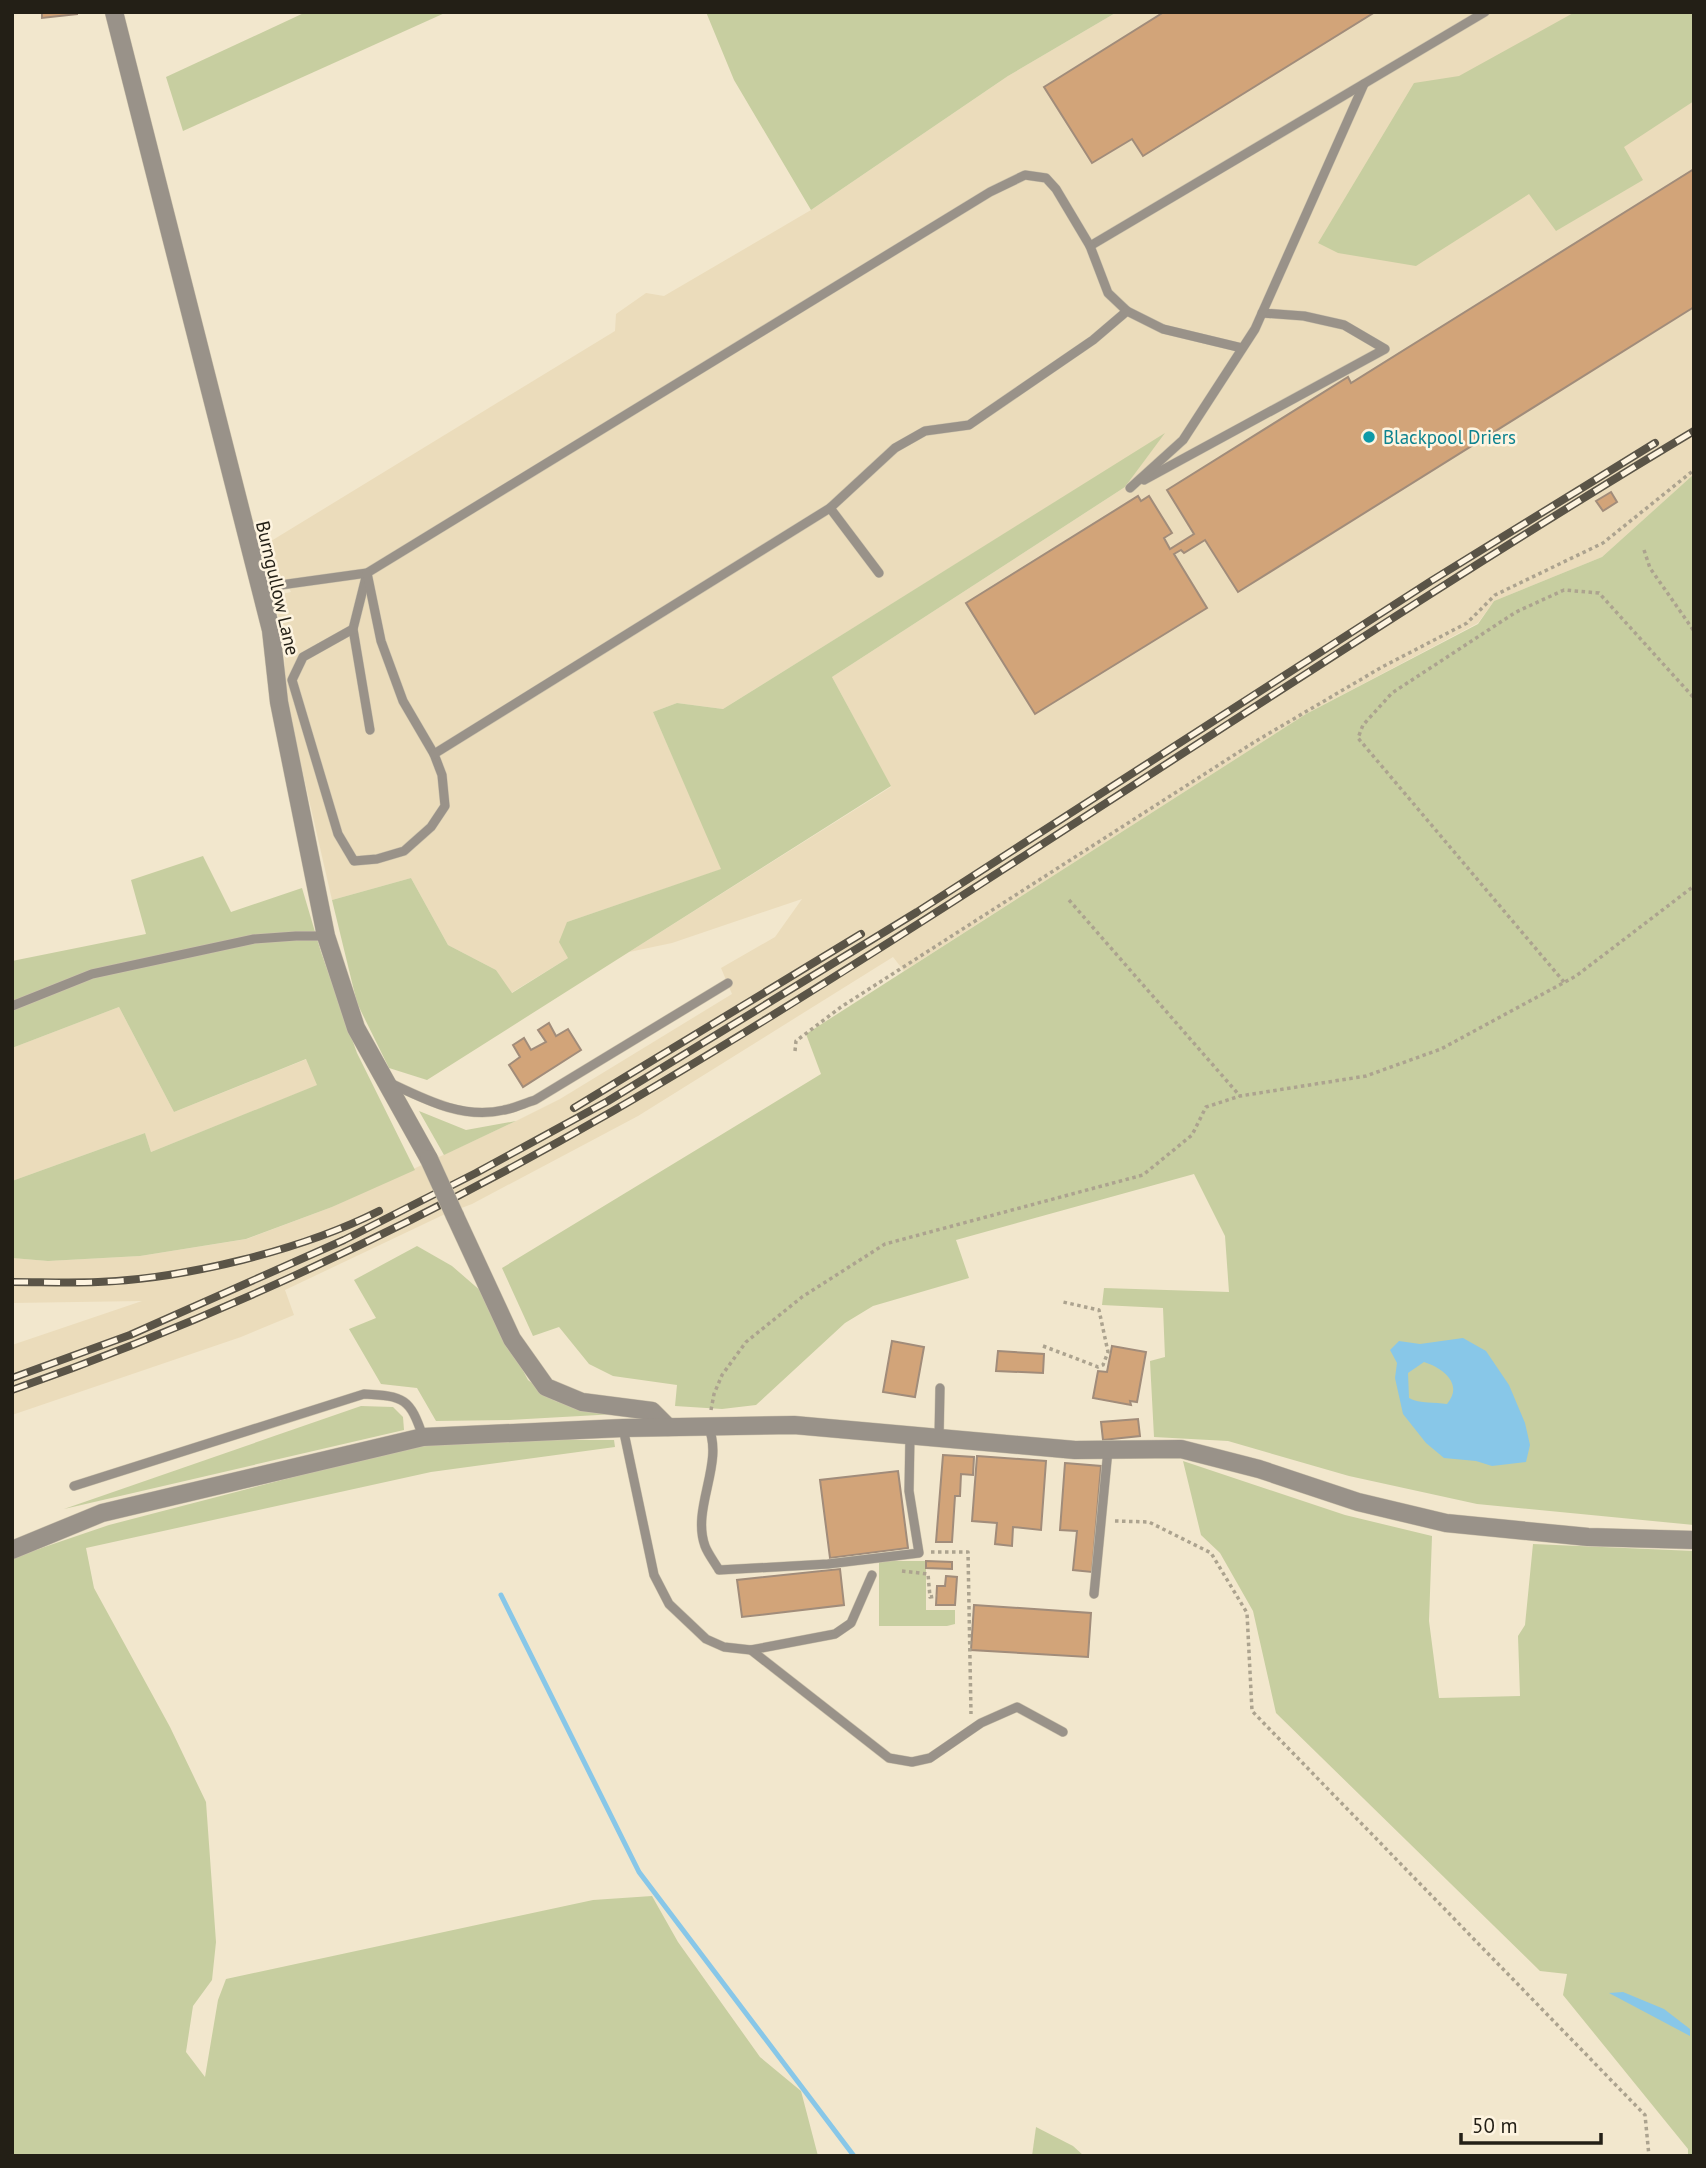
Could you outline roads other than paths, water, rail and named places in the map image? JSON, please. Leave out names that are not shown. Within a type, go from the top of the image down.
[{"type":"street","name":"Burngullow Lane","points":[[114,12],[271,630],[279,702],[326,936],[356,1028],[429,1159],[512,1339],[546,1387],[582,1402],[652,1411],[668,1426]]},
{"type":"street","points":[[12,1550],[103,1513],[424,1437],[668,1426],[794,1425],[1075,1450],[1181,1449],[1259,1469],[1358,1502],[1446,1523],[1588,1537],[1694,1540]]},
{"type":"lane","points":[[1090,246],[1485,12]]},
{"type":"lane","points":[[1262,313],[1304,316],[1344,325],[1385,349],[1130,488],[1183,440],[1242,348],[1262,313],[1364,84]]},
{"type":"lane","points":[[259,588],[367,573],[1015,178],[1025,175],[1041,176],[1050,181],[1090,246],[1108,293],[1127,311],[1163,329],[1242,348]]},
{"type":"lane","points":[[434,754],[830,508],[895,448],[925,430],[969,425],[1093,340],[1127,311]]},
{"type":"lane","points":[[830,508],[878,573]]},
{"type":"lane","points":[[367,573],[354,629],[370,730]]},
{"type":"lane","points":[[354,629],[303,657],[292,680],[338,834],[354,861],[377,859],[404,851],[431,827],[445,806],[442,775],[434,754],[404,701],[381,640],[367,573]]},
{"type":"lane","points":[[12,1006],[92,974],[254,939],[326,936]]},
{"type":"lane","points":[[385,1080],[427,1101],[467,1113],[503,1111],[536,1100],[728,984]]},
{"type":"lane","points":[[939,1437],[940,1388]]},
{"type":"lane","points":[[74,1486],[364,1394],[388,1395],[407,1402],[424,1437]]},
{"type":"lane","points":[[708,1426],[713,1438],[707,1497],[701,1519],[705,1546],[719,1570],[828,1564],[919,1553],[909,1491],[910,1435]]},
{"type":"lane","points":[[624,1428],[654,1575],[669,1604],[706,1639],[724,1647],[751,1650],[835,1634],[851,1623],[873,1575]]},
{"type":"lane","points":[[1094,1594],[1108,1450]]},
{"type":"lane","points":[[751,1650],[889,1758],[912,1762],[930,1758],[971,1731],[1017,1707],[1063,1732]]},
{"type":"water","points":[[1463,1338],[1486,1351],[1509,1385],[1525,1423],[1530,1445],[1526,1462],[1492,1466],[1476,1461],[1444,1458],[1426,1443],[1403,1414],[1395,1378],[1397,1363],[1390,1350],[1399,1341],[1420,1344]],"holes":[[[1424,1362],[1438,1368],[1449,1378],[1453,1390],[1447,1404],[1409,1398],[1408,1373]]]},
{"type":"water","points":[[1623,1992],[1664,2009],[1690,2029],[1690,2036],[1609,1993]]},
{"type":"waterway","points":[[501,1595],[639,1872],[854,2156]]},
{"type":"railway","points":[[12,1390],[167,1331],[319,1264],[468,1191],[613,1111],[873,953],[1442,587],[1694,431]]},
{"type":"railway","points":[[12,1378],[130,1335],[344,1240],[476,1173],[608,1101],[917,912],[1431,581],[1655,443]]},
{"type":"railway","points":[[574,1108],[861,934]]},
{"type":"railway","points":[[12,1282],[132,1280],[204,1268],[279,1250],[379,1211]]},
{"type":"place","name":"Blackpool Driers","points":[[1369,437]]}]
